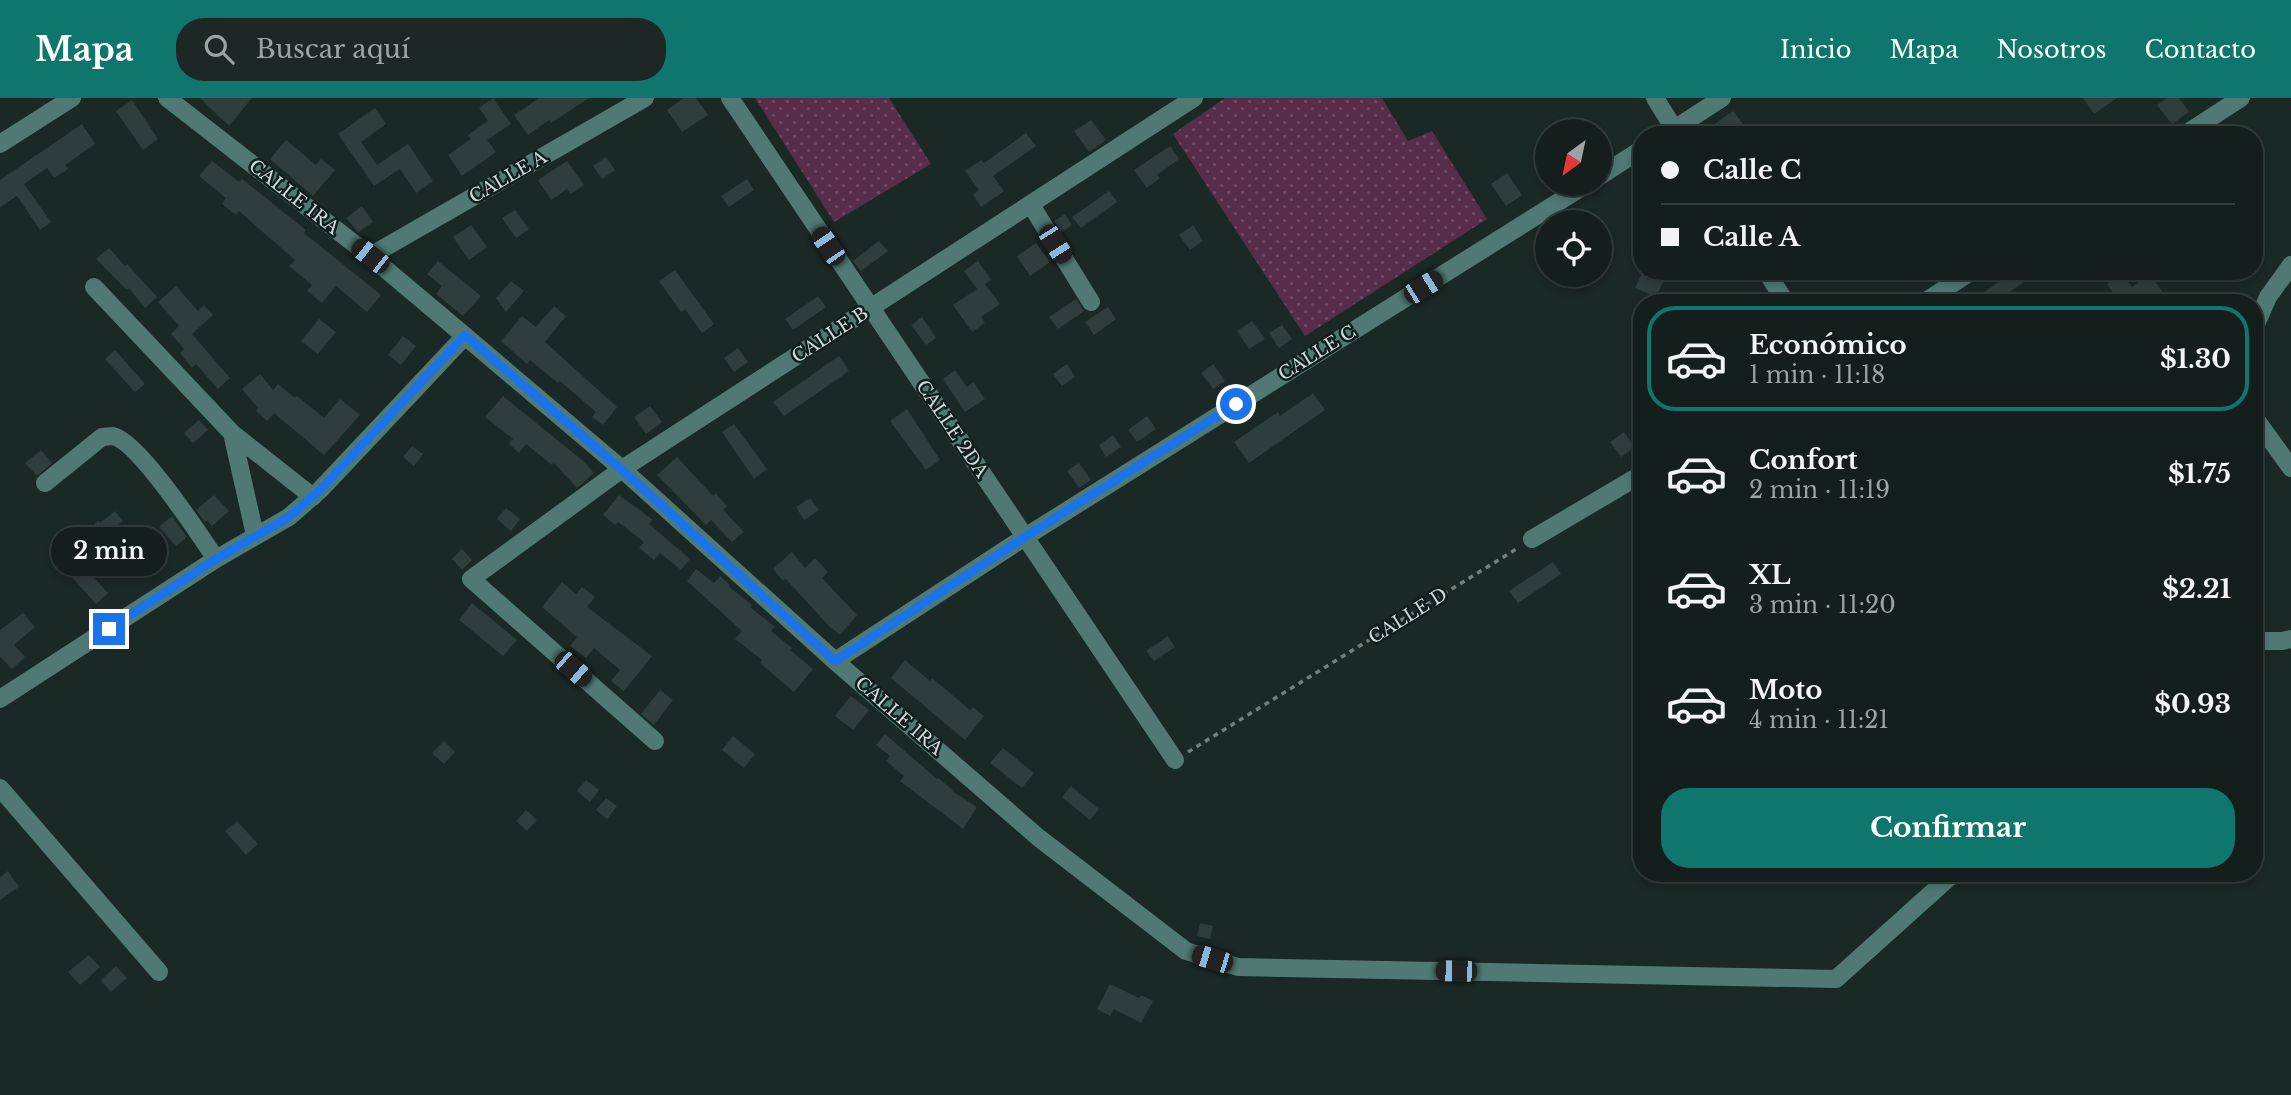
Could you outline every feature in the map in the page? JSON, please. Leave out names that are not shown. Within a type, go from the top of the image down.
[{"type":"street","points":[[0,144],[72,98]]},
{"type":"street","name":"CALLE 1RA","points":[[167,98],[370,256],[465,335],[1039,838],[1186,951],[1238,967],[1836,979],[1944,882]]},
{"type":"street","name":"CALLE A","points":[[370,256],[645,98]]},
{"type":"street","name":"CALLE 2DA","points":[[730,98],[1175,760]]},
{"type":"street","name":"CALLE B","points":[[655,741],[471,579],[622,470],[1194,98]]},
{"type":"street","points":[[1655,98],[1669,126]]},
{"type":"street","points":[[1682,126],[1722,98]]},
{"type":"street","points":[[2198,126],[2241,98]]},
{"type":"street","points":[[1612,168],[1633,155]]},
{"type":"street","name":"CALLE C","points":[[835,661],[1025,537],[1568,196]]},
{"type":"street","points":[[1031,205],[1091,302]]},
{"type":"street","points":[[2263,308],[2291,265]]},
{"type":"street","points":[[1937,294],[1958,280]]},
{"type":"street","points":[[94,287],[232,433],[313,497]]},
{"type":"street","points":[[1,697],[216,559],[289,517],[313,497],[465,335]]},
{"type":"street","points":[[2263,429],[2291,468]]},
{"type":"street","points":[[232,433],[255,535]]},
{"type":"street","points":[[45,484],[102,437],[112,436],[123,441],[158,476],[216,559]]},
{"type":"street","points":[[1532,539],[1633,479]]},
{"type":"street","points":[[2263,641],[2286,640]]},
{"type":"street","points":[[0,788],[159,972]]},
{"type":"path","name":"CALLE D","points":[[1175,760],[1532,539]]},
{"type":"shaded area","points":[[755,98],[889,98],[931,164],[834,222]]},
{"type":"shaded area","points":[[1225,98],[1382,98],[1408,141],[1432,131],[1487,219],[1305,336],[1173,134]]},
{"type":"building","points":[[200,98],[252,98],[229,126]]},
{"type":"building","points":[[493,98],[511,124],[487,140],[496,152],[462,176],[448,155],[471,139],[468,135],[488,121],[479,108]]},
{"type":"building","points":[[539,98],[589,98],[528,135],[514,115]]},
{"type":"building","points":[[684,98],[696,98],[708,115],[682,132],[667,110]]},
{"type":"building","points":[[2083,98],[2117,98],[2094,114]]},
{"type":"building","points":[[2167,98],[2179,98],[2189,112],[2172,124],[2157,105]]},
{"type":"building","points":[[132,100],[158,139],[143,150],[116,111]]},
{"type":"building","points":[[375,108],[386,124],[361,142],[377,165],[408,144],[433,181],[416,193],[400,169],[374,186],[338,134]]},
{"type":"building","points":[[1733,111],[1743,124],[1740,126],[1712,126]]},
{"type":"building","points":[[1091,120],[1106,140],[1089,152],[1074,131]]},
{"type":"building","points":[[82,124],[95,144],[65,165],[68,169],[54,178],[47,168],[24,184],[51,222],[40,230],[17,196],[0,207],[0,180]]},
{"type":"building","points":[[1026,133],[1036,146],[993,176],[1004,191],[981,207],[973,195],[979,190],[965,171],[981,160],[984,163]]},
{"type":"building","points":[[286,140],[316,165],[321,159],[335,170],[313,196],[270,159]]},
{"type":"building","points":[[1170,146],[1179,159],[1157,175],[1160,178],[1147,188],[1134,170]]},
{"type":"building","points":[[606,157],[615,170],[602,179],[593,166]]},
{"type":"building","points":[[212,161],[239,182],[242,179],[381,295],[367,312],[336,286],[322,303],[307,291],[312,285],[289,266],[295,260],[239,211],[236,215],[222,204],[226,198],[199,176]]},
{"type":"building","points":[[567,161],[584,185],[571,194],[567,189],[551,200],[538,180]]},
{"type":"building","points":[[1507,173],[1522,195],[1506,206],[1491,184]]},
{"type":"building","points":[[747,179],[754,190],[729,207],[721,196]]},
{"type":"building","points":[[1109,191],[1117,202],[1081,228],[1072,217]]},
{"type":"building","points":[[362,206],[373,222],[358,232],[346,218]]},
{"type":"building","points":[[515,210],[529,229],[516,238],[502,218]]},
{"type":"building","points":[[1065,214],[1072,225],[1061,233],[1054,221]]},
{"type":"building","points":[[471,225],[487,247],[469,260],[453,237]]},
{"type":"building","points":[[1193,225],[1203,241],[1190,250],[1179,235]]},
{"type":"building","points":[[879,241],[888,251],[861,271],[853,261]]},
{"type":"building","points":[[1036,243],[1050,262],[1030,276],[1017,256]]},
{"type":"building","points":[[109,248],[157,297],[145,308],[129,288],[127,290],[96,259]]},
{"type":"building","points":[[438,261],[481,296],[463,316],[436,294],[442,286],[427,274]]},
{"type":"building","points":[[978,261],[991,280],[985,284],[1000,304],[981,317],[985,323],[972,332],[953,305],[977,289],[964,271]]},
{"type":"building","points":[[675,270],[714,324],[702,333],[685,309],[681,312],[659,281]]},
{"type":"building","points":[[1639,280],[1664,280],[1657,294],[1649,294],[1635,288]]},
{"type":"building","points":[[2001,280],[2025,281],[2006,294],[1982,294]]},
{"type":"building","points":[[2112,280],[2127,280],[2132,287],[2142,280],[2154,280],[2164,294],[2114,294],[2107,284]]},
{"type":"building","points":[[511,281],[524,291],[506,312],[496,298]]},
{"type":"building","points":[[176,286],[198,311],[204,305],[213,315],[192,334],[230,378],[218,389],[196,364],[192,368],[180,353],[184,349],[171,334],[179,326],[158,302]]},
{"type":"building","points":[[818,296],[826,307],[793,330],[785,319]]},
{"type":"building","points":[[1076,299],[1084,311],[1058,329],[1049,317]]},
{"type":"building","points":[[554,306],[566,316],[545,342],[617,407],[603,425],[592,417],[596,412],[560,381],[558,383],[530,360],[527,364],[501,341],[522,316],[536,327]]},
{"type":"building","points":[[1108,307],[1116,319],[1094,335],[1085,322]]},
{"type":"building","points":[[922,317],[936,338],[926,345],[911,325]]},
{"type":"building","points":[[319,319],[336,332],[318,354],[301,341]]},
{"type":"building","points":[[1252,321],[1265,339],[1249,349],[1237,331]]},
{"type":"building","points":[[1282,325],[1292,339],[1279,348],[1269,333]]},
{"type":"building","points":[[403,336],[416,346],[401,365],[388,355]]},
{"type":"building","points":[[738,348],[748,362],[734,372],[724,358]]},
{"type":"building","points":[[115,350],[145,384],[135,392],[105,359]]},
{"type":"building","points":[[839,356],[849,371],[784,416],[773,402]]},
{"type":"building","points":[[1067,364],[1075,377],[1062,386],[1053,374]]},
{"type":"building","points":[[1213,364],[1225,381],[1213,389],[1201,373]]},
{"type":"building","points":[[955,370],[967,387],[973,382],[985,399],[965,412],[943,379]]},
{"type":"building","points":[[260,374],[273,390],[278,384],[324,418],[340,399],[360,415],[324,455],[274,413],[267,421],[256,411],[258,408],[242,389]]},
{"type":"building","points":[[1313,393],[1325,410],[1249,463],[1234,442],[1278,412],[1280,416]]},
{"type":"building","points":[[503,396],[594,473],[577,488],[554,463],[552,465],[526,444],[519,453],[509,444],[513,439],[485,417]]},
{"type":"building","points":[[650,406],[662,422],[646,434],[634,417]]},
{"type":"building","points":[[907,409],[940,460],[926,470],[890,421]]},
{"type":"building","points":[[1147,416],[1156,429],[1137,442],[1128,430]]},
{"type":"building","points":[[199,420],[208,430],[193,443],[184,433]]},
{"type":"building","points":[[734,424],[767,469],[754,479],[722,432]]},
{"type":"building","points":[[1624,432],[1633,448],[1621,457],[1610,442]]},
{"type":"building","points":[[1113,435],[1121,447],[1106,457],[1099,445]]},
{"type":"building","points":[[412,446],[423,454],[414,466],[403,457]]},
{"type":"building","points":[[41,450],[52,463],[37,476],[25,463]]},
{"type":"building","points":[[677,457],[713,496],[716,493],[727,506],[723,510],[744,532],[732,542],[711,520],[706,525],[657,475]]},
{"type":"building","points":[[1079,463],[1091,480],[1079,488],[1067,471]]},
{"type":"building","points":[[214,495],[229,511],[212,526],[207,520],[205,522],[196,510]]},
{"type":"building","points":[[619,495],[653,520],[649,524],[690,559],[681,570],[660,553],[654,560],[639,548],[644,542],[618,522],[615,525],[603,515]]},
{"type":"building","points":[[810,498],[819,510],[804,520],[796,507]]},
{"type":"building","points":[[506,508],[520,519],[511,531],[497,519]]},
{"type":"building","points":[[115,511],[123,521],[109,533],[113,538],[93,555],[78,538]]},
{"type":"building","points":[[172,516],[187,537],[176,546],[159,527]]},
{"type":"building","points":[[462,549],[472,560],[462,570],[452,559]]},
{"type":"building","points":[[792,552],[805,568],[815,558],[828,572],[822,578],[857,615],[840,635],[773,569]]},
{"type":"building","points":[[1553,562],[1561,574],[1518,603],[1509,591]]},
{"type":"building","points":[[84,566],[108,593],[96,604],[71,576]]},
{"type":"building","points":[[696,569],[714,583],[720,576],[729,587],[752,605],[750,607],[775,627],[771,631],[792,648],[790,650],[813,669],[794,692],[760,663],[762,660],[735,639],[742,631],[687,581]]},
{"type":"building","points":[[562,582],[576,594],[582,587],[595,597],[587,607],[652,656],[624,691],[611,681],[620,670],[594,648],[586,658],[570,646],[577,637],[542,607]]},
{"type":"building","points":[[472,603],[517,640],[503,656],[459,620]]},
{"type":"building","points":[[23,613],[35,627],[14,645],[25,657],[12,669],[0,657],[0,630]]},
{"type":"building","points":[[1168,636],[1175,647],[1154,661],[1146,651]]},
{"type":"building","points":[[905,660],[930,681],[932,678],[970,710],[973,707],[984,716],[965,740],[891,678]]},
{"type":"building","points":[[660,690],[673,700],[654,725],[641,714]]},
{"type":"building","points":[[851,696],[869,710],[853,730],[835,716]]},
{"type":"building","points":[[885,734],[952,791],[977,807],[963,829],[900,781],[904,776],[886,761],[890,756],[876,745]]},
{"type":"building","points":[[733,736],[755,754],[744,768],[722,750]]},
{"type":"building","points":[[444,741],[455,752],[444,764],[432,753]]},
{"type":"building","points":[[1003,748],[1034,773],[1022,788],[990,763]]},
{"type":"building","points":[[586,780],[599,790],[590,802],[577,791]]},
{"type":"building","points":[[1071,786],[1099,809],[1090,820],[1062,797]]},
{"type":"building","points":[[606,798],[617,806],[607,819],[596,810]]},
{"type":"building","points":[[526,810],[537,820],[527,831],[516,821]]},
{"type":"building","points":[[237,821],[258,844],[246,855],[225,831]]},
{"type":"building","points":[[8,871],[19,887],[0,900],[0,877]]},
{"type":"building","points":[[1200,923],[1213,926],[1210,939],[1197,936]]},
{"type":"building","points":[[89,955],[100,967],[80,985],[68,972]]},
{"type":"building","points":[[116,966],[127,978],[111,992],[101,980]]},
{"type":"building","points":[[1110,984],[1139,998],[1141,995],[1153,1001],[1141,1023],[1114,1009],[1110,1016],[1097,1009]]},
{"type":"route","points":[[109,629],[216,559],[289,517],[320,490],[465,335],[622,470],[835,661],[1236,404]]}]
